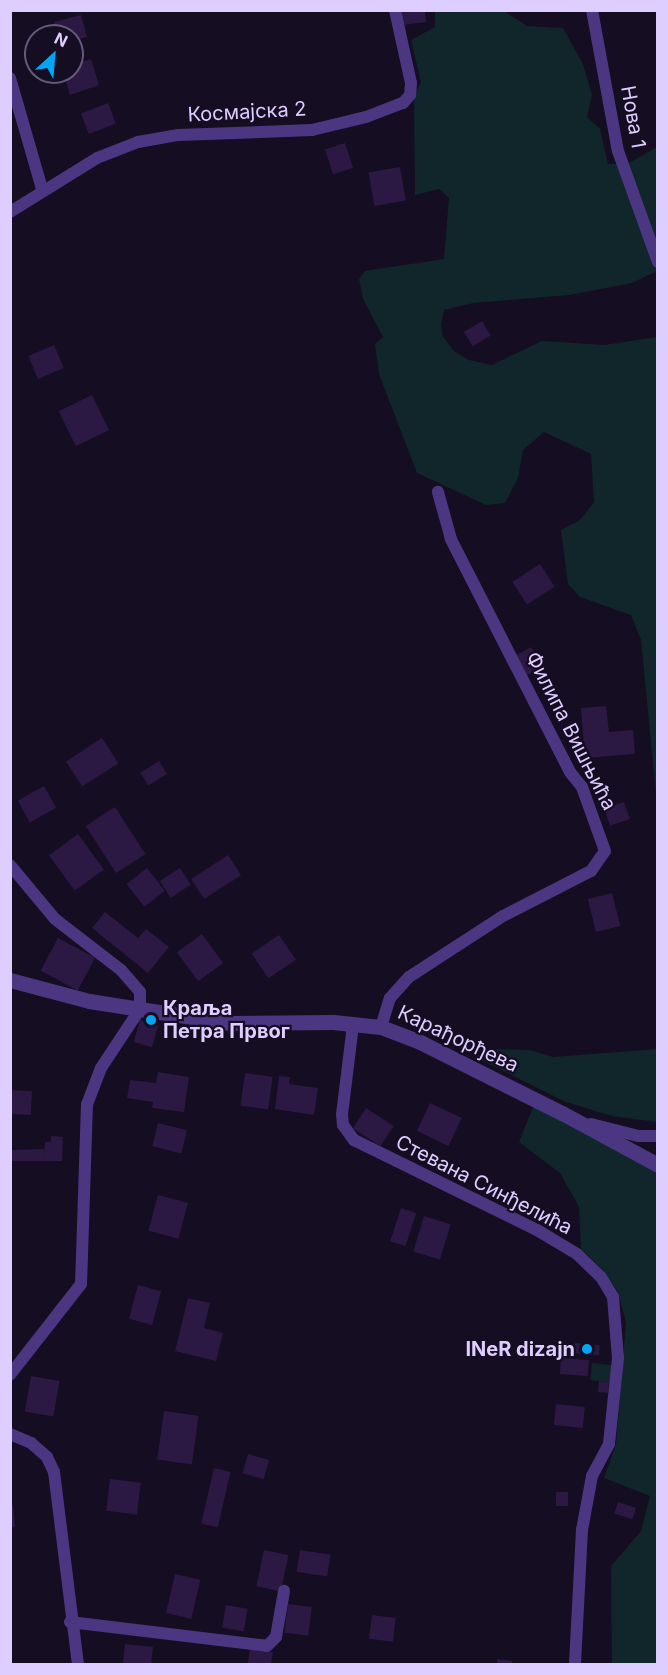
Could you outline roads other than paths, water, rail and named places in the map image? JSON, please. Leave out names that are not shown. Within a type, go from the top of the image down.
[{"type":"street","name":"Космајска 2","points":[[10,212],[42,189],[97,158],[138,142],[178,135],[312,130],[403,103],[410,95],[411,83],[395,10]]},
{"type":"street","name":"Нова 1","points":[[592,10],[618,151],[657,262]]},
{"type":"street","points":[[10,78],[42,189]]},
{"type":"street","name":"Филипа Вишњића","points":[[381,1027],[390,998],[409,977],[503,916],[591,871],[605,850],[582,787],[570,772],[451,539],[438,492]]},
{"type":"street","points":[[10,865],[55,919],[136,985],[141,992],[140,1009],[101,1068],[87,1104],[81,1284],[10,1375]]},
{"type":"street","name":"Карађорђева","points":[[10,980],[63,995],[230,1023],[381,1027],[420,1042],[579,1121],[657,1166]]},
{"type":"street","name":"Стевана Синђелића","points":[[353,1025],[342,1114],[343,1125],[354,1140],[537,1230],[577,1254],[601,1277],[613,1297],[618,1326],[617,1369],[609,1444],[592,1476],[582,1530],[575,1665]]},
{"type":"street","points":[[579,1121],[638,1136],[657,1136]]},
{"type":"street","points":[[10,1434],[31,1443],[47,1457],[54,1472],[70,1622],[78,1665]]},
{"type":"street","points":[[70,1622],[267,1646],[276,1637],[284,1591]]},
{"type":"place","name":"Краља Петра Првог","points":[[151,1020]]},
{"type":"place","name":"INeR dizajn","points":[[587,1349]]}]
